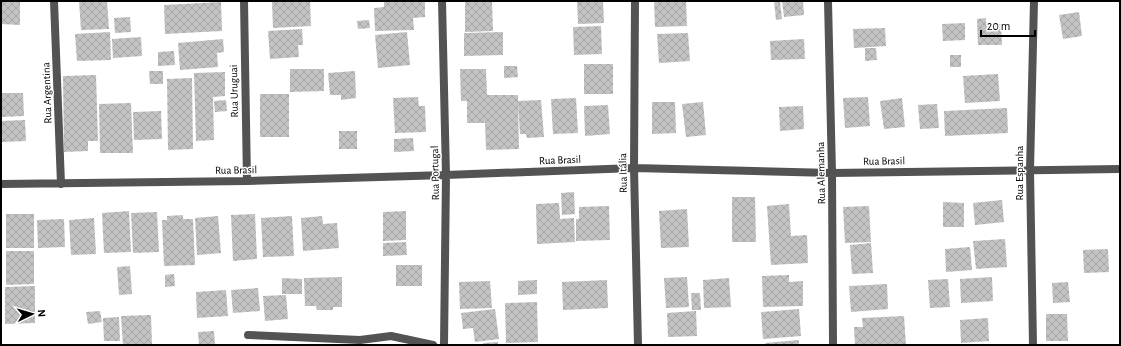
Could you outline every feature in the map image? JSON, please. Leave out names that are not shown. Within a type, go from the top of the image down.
[{"type":"street","name":"Rua Argentina","points":[[54,1],[61,184]]},
{"type":"street","name":"Rua Uruguai","points":[[244,1],[247,181]]},
{"type":"street","name":"Rua Portugal","points":[[442,1],[446,176],[444,345]]},
{"type":"street","name":"Rua Itália","points":[[635,1],[634,168],[638,345]]},
{"type":"street","name":"Rua Alemanha","points":[[828,1],[832,172],[833,345]]},
{"type":"street","name":"Rua Espanha","points":[[1033,345],[1030,170],[1034,1]]},
{"type":"street","name":"Rua Brasil","points":[[1,184],[247,181],[446,176],[634,168],[832,172],[1120,169]]},
{"type":"street","points":[[248,335],[363,342],[391,336],[433,345]]},
{"type":"building","points":[[1,1],[20,1],[20,25],[1,24]]},
{"type":"building","points":[[79,1],[107,1],[109,29],[81,30]]},
{"type":"building","points":[[310,1],[311,26],[273,28],[272,2]]},
{"type":"building","points":[[384,1],[425,1],[425,17],[413,18],[414,30],[375,31],[374,8],[384,7]]},
{"type":"building","points":[[465,1],[492,1],[493,31],[465,32]]},
{"type":"building","points":[[577,1],[603,1],[604,23],[578,24]]},
{"type":"building","points":[[654,1],[686,1],[687,26],[655,27]]},
{"type":"building","points":[[774,1],[780,1],[782,19],[776,20]]},
{"type":"building","points":[[782,1],[803,1],[804,15],[784,17]]},
{"type":"building","points":[[221,2],[222,31],[165,34],[164,5]]},
{"type":"building","points":[[1079,12],[1082,36],[1063,39],[1059,15]]},
{"type":"building","points":[[130,17],[131,32],[115,33],[114,18]]},
{"type":"building","points":[[986,18],[986,24],[1001,24],[1002,45],[978,45],[977,19]]},
{"type":"building","points":[[369,20],[370,28],[358,29],[357,21]]},
{"type":"building","points":[[965,23],[965,40],[943,41],[942,24]]},
{"type":"building","points":[[601,26],[602,54],[574,55],[573,27]]},
{"type":"building","points":[[885,28],[886,46],[854,48],[853,29]]},
{"type":"building","points":[[302,29],[303,45],[298,45],[299,57],[270,59],[268,31]]},
{"type":"building","points":[[110,32],[111,60],[77,61],[75,34]]},
{"type":"building","points":[[407,32],[410,65],[378,68],[375,35]]},
{"type":"building","points":[[503,32],[503,55],[464,56],[464,33]]},
{"type":"building","points":[[688,33],[690,61],[659,63],[657,34]]},
{"type":"building","points":[[141,37],[142,56],[113,58],[112,39]]},
{"type":"building","points":[[223,39],[224,52],[217,53],[218,67],[180,70],[178,43]]},
{"type":"building","points":[[804,39],[805,59],[771,60],[770,41]]},
{"type":"building","points":[[865,48],[876,48],[877,60],[865,61]]},
{"type":"building","points":[[174,51],[175,65],[158,66],[158,52]]},
{"type":"building","points":[[950,55],[961,55],[961,67],[950,67]]},
{"type":"building","points":[[584,64],[613,64],[613,94],[584,94]]},
{"type":"building","points":[[504,66],[517,66],[518,77],[504,78]]},
{"type":"building","points":[[290,69],[324,69],[324,91],[290,92]]},
{"type":"building","points":[[460,69],[486,69],[487,95],[518,95],[518,101],[541,100],[544,137],[527,138],[526,134],[520,134],[518,103],[519,149],[486,150],[485,123],[467,123],[467,101],[461,101]]},
{"type":"building","points":[[149,71],[163,71],[163,84],[150,84]]},
{"type":"building","points":[[355,71],[356,98],[341,100],[341,95],[330,95],[328,73]]},
{"type":"building","points":[[225,72],[225,96],[213,97],[214,140],[196,141],[194,73]]},
{"type":"building","points":[[998,74],[1000,101],[965,103],[963,76]]},
{"type":"building","points":[[96,75],[98,141],[88,141],[88,151],[64,152],[63,76]]},
{"type":"building","points":[[192,78],[193,149],[168,150],[167,79]]},
{"type":"building","points":[[1,93],[23,93],[24,116],[1,117]]},
{"type":"building","points":[[260,94],[289,94],[289,137],[260,137]]},
{"type":"building","points":[[418,97],[419,106],[425,106],[426,132],[395,133],[393,98]]},
{"type":"building","points":[[868,97],[870,126],[845,128],[843,98]]},
{"type":"building","points":[[576,98],[578,133],[553,134],[551,99]]},
{"type":"building","points":[[902,98],[905,127],[884,129],[880,101]]},
{"type":"building","points":[[226,100],[227,111],[215,112],[214,101]]},
{"type":"building","points":[[652,102],[675,102],[676,133],[652,134]]},
{"type":"building","points":[[703,102],[706,135],[686,137],[682,104]]},
{"type":"building","points":[[131,103],[133,153],[100,153],[99,104]]},
{"type":"building","points":[[937,104],[939,128],[920,129],[918,105]]},
{"type":"building","points":[[608,105],[610,134],[585,136],[584,106]]},
{"type":"building","points":[[803,106],[804,129],[780,131],[779,107]]},
{"type":"building","points":[[1007,108],[1008,133],[945,136],[944,111]]},
{"type":"building","points":[[161,111],[162,139],[134,140],[133,112]]},
{"type":"building","points":[[25,120],[26,141],[1,142],[1,121]]},
{"type":"building","points":[[339,131],[357,131],[357,149],[339,149]]},
{"type":"building","points":[[413,138],[414,151],[394,152],[394,139]]},
{"type":"building","points":[[574,192],[575,214],[562,215],[561,193]]},
{"type":"building","points":[[732,197],[755,197],[756,242],[732,242]]},
{"type":"building","points":[[1002,200],[1004,222],[975,225],[973,203]]},
{"type":"building","points":[[943,202],[964,203],[964,227],[943,227]]},
{"type":"building","points":[[559,203],[560,219],[574,218],[575,242],[537,244],[536,204]]},
{"type":"building","points":[[789,204],[791,236],[807,235],[808,263],[771,265],[767,206]]},
{"type":"building","points":[[609,206],[610,240],[576,241],[576,219],[579,219],[579,207]]},
{"type":"building","points":[[869,206],[871,242],[845,243],[843,207]]},
{"type":"building","points":[[687,209],[689,247],[661,248],[659,211]]},
{"type":"building","points":[[129,211],[131,252],[104,253],[102,213]]},
{"type":"building","points":[[406,211],[406,240],[383,241],[383,212]]},
{"type":"building","points":[[157,212],[159,252],[133,253],[131,213]]},
{"type":"building","points":[[6,214],[34,214],[34,248],[6,248]]},
{"type":"building","points":[[255,214],[257,259],[233,261],[231,215]]},
{"type":"building","points":[[183,215],[183,219],[193,219],[195,265],[164,266],[162,220],[167,220],[167,216]]},
{"type":"building","points":[[218,216],[221,253],[197,255],[195,218]]},
{"type":"building","points":[[292,216],[294,256],[263,257],[261,218]]},
{"type":"building","points":[[322,216],[323,224],[337,223],[339,248],[303,251],[301,218]]},
{"type":"building","points":[[94,218],[96,254],[71,255],[69,220]]},
{"type":"building","points":[[64,219],[65,247],[38,248],[37,220]]},
{"type":"building","points":[[1005,239],[1007,267],[976,269],[973,241]]},
{"type":"building","points":[[406,242],[407,255],[383,256],[383,243]]},
{"type":"building","points":[[871,243],[873,273],[852,274],[850,245]]},
{"type":"building","points":[[970,247],[972,270],[946,272],[945,249]]},
{"type":"building","points":[[1108,249],[1109,272],[1084,273],[1083,250]]},
{"type":"building","points":[[6,251],[34,251],[34,284],[6,285]]},
{"type":"building","points":[[396,265],[422,265],[422,286],[396,286]]},
{"type":"building","points":[[130,266],[132,294],[119,295],[117,267]]},
{"type":"building","points":[[174,274],[175,286],[165,287],[165,275]]},
{"type":"building","points":[[789,275],[789,282],[803,281],[803,306],[763,307],[762,276]]},
{"type":"building","points":[[342,277],[342,307],[333,307],[333,310],[317,310],[316,306],[305,306],[304,278]]},
{"type":"building","points":[[687,277],[689,307],[666,308],[664,278]]},
{"type":"building","points":[[992,277],[993,301],[961,303],[960,279]]},
{"type":"building","points":[[282,278],[302,279],[302,294],[282,294]]},
{"type":"building","points":[[729,278],[731,307],[704,308],[703,280]]},
{"type":"building","points":[[948,279],[950,307],[930,308],[928,280]]},
{"type":"building","points":[[537,280],[537,294],[518,295],[518,281]]},
{"type":"building","points":[[607,280],[608,308],[563,310],[562,282]]},
{"type":"building","points":[[490,281],[492,308],[460,309],[459,282]]},
{"type":"building","points":[[1068,282],[1070,302],[1053,303],[1052,283]]},
{"type":"building","points":[[887,284],[888,309],[851,312],[849,286]]},
{"type":"building","points":[[35,286],[35,323],[5,324],[5,287]]},
{"type":"building","points":[[258,288],[260,311],[233,313],[231,290]]},
{"type":"building","points":[[226,290],[228,316],[197,318],[196,292]]},
{"type":"building","points":[[691,293],[700,293],[701,310],[692,310]]},
{"type":"building","points":[[286,295],[288,319],[265,321],[263,296]]},
{"type":"building","points":[[537,302],[538,342],[506,343],[505,303]]},
{"type":"building","points":[[495,309],[499,339],[475,342],[473,328],[463,329],[461,313]]},
{"type":"building","points":[[799,309],[801,336],[763,339],[761,312]]},
{"type":"building","points":[[100,311],[102,322],[88,324],[86,312]]},
{"type":"building","points":[[696,311],[697,336],[668,337],[667,313]]},
{"type":"building","points":[[1046,314],[1067,314],[1068,341],[1046,341]]},
{"type":"building","points":[[151,315],[152,345],[123,345],[121,316]]},
{"type":"building","points":[[904,316],[906,345],[855,345],[854,327],[863,327],[862,318]]},
{"type":"building","points":[[119,317],[120,341],[104,341],[103,318]]},
{"type":"building","points":[[988,318],[989,341],[961,343],[960,320]]},
{"type":"building","points":[[214,331],[215,345],[199,345],[198,332]]},
{"type":"building","points":[[799,340],[799,345],[766,345],[765,343]]},
{"type":"building","points":[[498,342],[498,345],[483,345],[483,343]]}]
